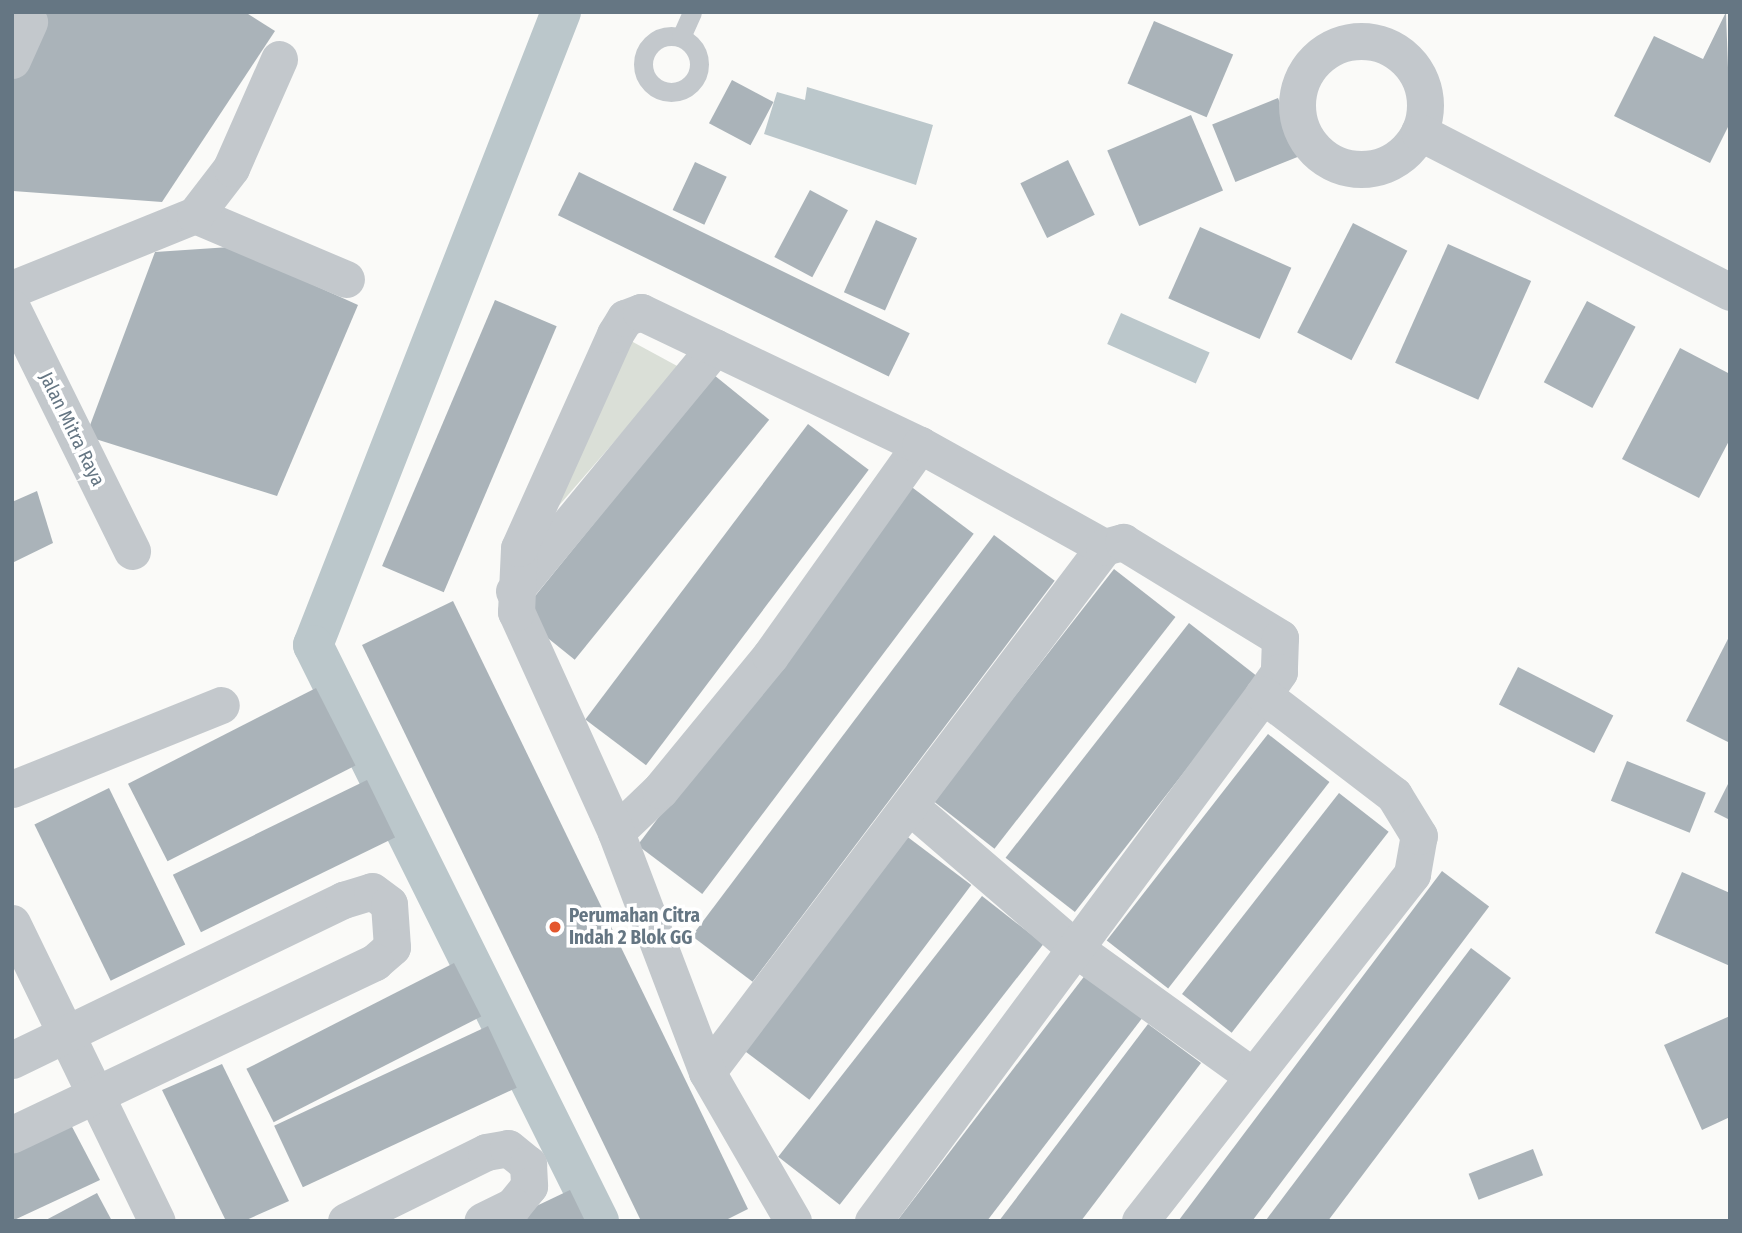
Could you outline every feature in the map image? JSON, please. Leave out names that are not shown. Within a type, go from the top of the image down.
[{"type":"street","points":[[12,60],[29,22]]},
{"type":"street","points":[[12,289],[195,215],[231,168],[279,59]]},
{"type":"street","points":[[1419,132],[1730,292]]},
{"type":"street","points":[[195,215],[346,279]]},
{"type":"street","name":"Jalan Mitra Raya","points":[[12,308],[132,551]]},
{"type":"street","points":[[793,1221],[706,1072],[616,832],[528,647],[514,591],[519,548],[625,318],[641,312],[920,445],[1104,547]]},
{"type":"street","points":[[514,591],[715,347]]},
{"type":"street","points":[[616,832],[660,790],[770,656],[920,445]]},
{"type":"street","points":[[706,1072],[912,808],[1104,547],[1124,542],[1280,638],[1279,671],[1263,695],[873,1221]]},
{"type":"street","points":[[1140,1221],[1412,874],[1419,836],[1394,795],[1263,695]]},
{"type":"street","points":[[12,789],[221,705]]},
{"type":"street","points":[[912,808],[1076,949],[1253,1076]]},
{"type":"street","points":[[12,1060],[343,900],[372,891],[389,904],[391,947],[375,962],[12,1134]]},
{"type":"street","points":[[12,923],[68,1032],[157,1221]]},
{"type":"street","points":[[346,1221],[486,1152],[508,1148],[528,1164],[530,1186],[513,1206],[482,1221]]},
{"type":"lane","points":[[681,37],[692,12]]},
{"type":"shaded area","points":[[807,87],[933,125],[916,185],[764,134],[777,92],[805,100]]},
{"type":"shaded area","points":[[1121,313],[1210,352],[1196,384],[1107,344]]},
{"type":"shaded area","points":[[620,335],[679,367],[523,547]]},
{"type":"building","points":[[41,12],[245,12],[275,31],[162,202],[13,191],[12,77]]},
{"type":"building","points":[[1726,12],[1730,123],[1710,163],[1614,116],[1654,36],[1703,59]]},
{"type":"building","points":[[1154,21],[1233,55],[1207,117],[1127,84]]},
{"type":"building","points":[[732,80],[773,102],[750,145],[709,123]]},
{"type":"building","points":[[1278,98],[1301,155],[1235,182],[1212,125]]},
{"type":"building","points":[[1191,115],[1223,190],[1139,226],[1107,151]]},
{"type":"building","points":[[1068,160],[1095,215],[1047,238],[1020,183]]},
{"type":"building","points":[[695,162],[727,177],[704,225],[673,210]]},
{"type":"building","points":[[579,172],[910,333],[889,376],[558,215]]},
{"type":"building","points":[[810,190],[848,210],[812,277],[774,257]]},
{"type":"building","points":[[876,220],[917,238],[885,310],[844,292]]},
{"type":"building","points":[[1353,223],[1407,251],[1352,360],[1297,333]]},
{"type":"building","points":[[1200,227],[1291,268],[1260,339],[1168,298]]},
{"type":"building","points":[[1448,244],[1531,281],[1478,400],[1395,363]]},
{"type":"building","points":[[230,247],[358,305],[277,496],[86,436],[155,252]]},
{"type":"building","points":[[495,300],[557,326],[444,592],[382,566]]},
{"type":"building","points":[[1587,301],[1636,327],[1592,408],[1544,382]]},
{"type":"building","points":[[1680,348],[1730,374],[1730,439],[1699,498],[1622,459]]},
{"type":"building","points":[[714,375],[769,420],[575,660],[520,615]]},
{"type":"building","points":[[808,424],[869,470],[646,765],[585,719]]},
{"type":"building","points":[[909,485],[974,534],[702,894],[638,845]]},
{"type":"building","points":[[37,491],[53,543],[12,563],[12,502]]},
{"type":"building","points":[[994,535],[1055,581],[753,982],[692,936]]},
{"type":"building","points":[[1114,569],[1175,617],[994,849],[933,801]]},
{"type":"building","name":"Perumahan Citra Indah 2 Blok GG","points":[[453,601],[748,1209],[724,1221],[641,1221],[362,645]]},
{"type":"building","points":[[1189,623],[1258,677],[1075,912],[1006,858]]},
{"type":"building","points":[[1730,635],[1730,743],[1686,721]]},
{"type":"building","points":[[1518,667],[1613,716],[1594,753],[1499,704]]},
{"type":"building","points":[[316,688],[355,766],[167,861],[128,784]]},
{"type":"building","points":[[1268,734],[1329,782],[1168,988],[1107,940]]},
{"type":"building","points":[[1627,761],[1706,793],[1690,833],[1611,801]]},
{"type":"building","points":[[367,780],[395,838],[201,932],[173,875]]},
{"type":"building","points":[[1730,780],[1730,820],[1714,812]]},
{"type":"building","points":[[109,788],[185,944],[111,981],[34,824]]},
{"type":"building","points":[[1339,793],[1389,832],[1232,1033],[1182,994]]},
{"type":"building","points":[[905,835],[971,885],[809,1100],[743,1050]]},
{"type":"building","points":[[1442,871],[1489,907],[1252,1221],[1179,1220]]},
{"type":"building","points":[[1682,872],[1730,893],[1730,966],[1655,933]]},
{"type":"building","points":[[982,896],[1043,944],[840,1205],[778,1157]]},
{"type":"building","points":[[1471,948],[1511,978],[1328,1221],[1265,1221]]},
{"type":"building","points":[[454,963],[481,1016],[274,1122],[246,1069]]},
{"type":"building","points":[[1086,974],[1143,1017],[987,1221],[897,1221]]},
{"type":"building","points":[[1730,1016],[1730,1117],[1702,1130],[1664,1045]]},
{"type":"building","points":[[1148,1024],[1201,1063],[1081,1221],[999,1221]]},
{"type":"building","points":[[488,1026],[517,1088],[303,1187],[274,1126]]},
{"type":"building","points":[[222,1064],[289,1201],[244,1221],[226,1221],[162,1090]]},
{"type":"building","points":[[69,1121],[100,1180],[12,1221],[12,1149]]},
{"type":"building","points":[[1533,1149],[1543,1175],[1479,1200],[1469,1174]]},
{"type":"building","points":[[570,1190],[585,1221],[505,1221]]},
{"type":"building","points":[[97,1193],[112,1221],[44,1221]]},
{"type":"waterway","points":[[561,12],[313,645],[599,1221]]},
{"type":"place","name":"Perumahan Citra Indah 2 Blok GG","points":[[555,927]]}]
